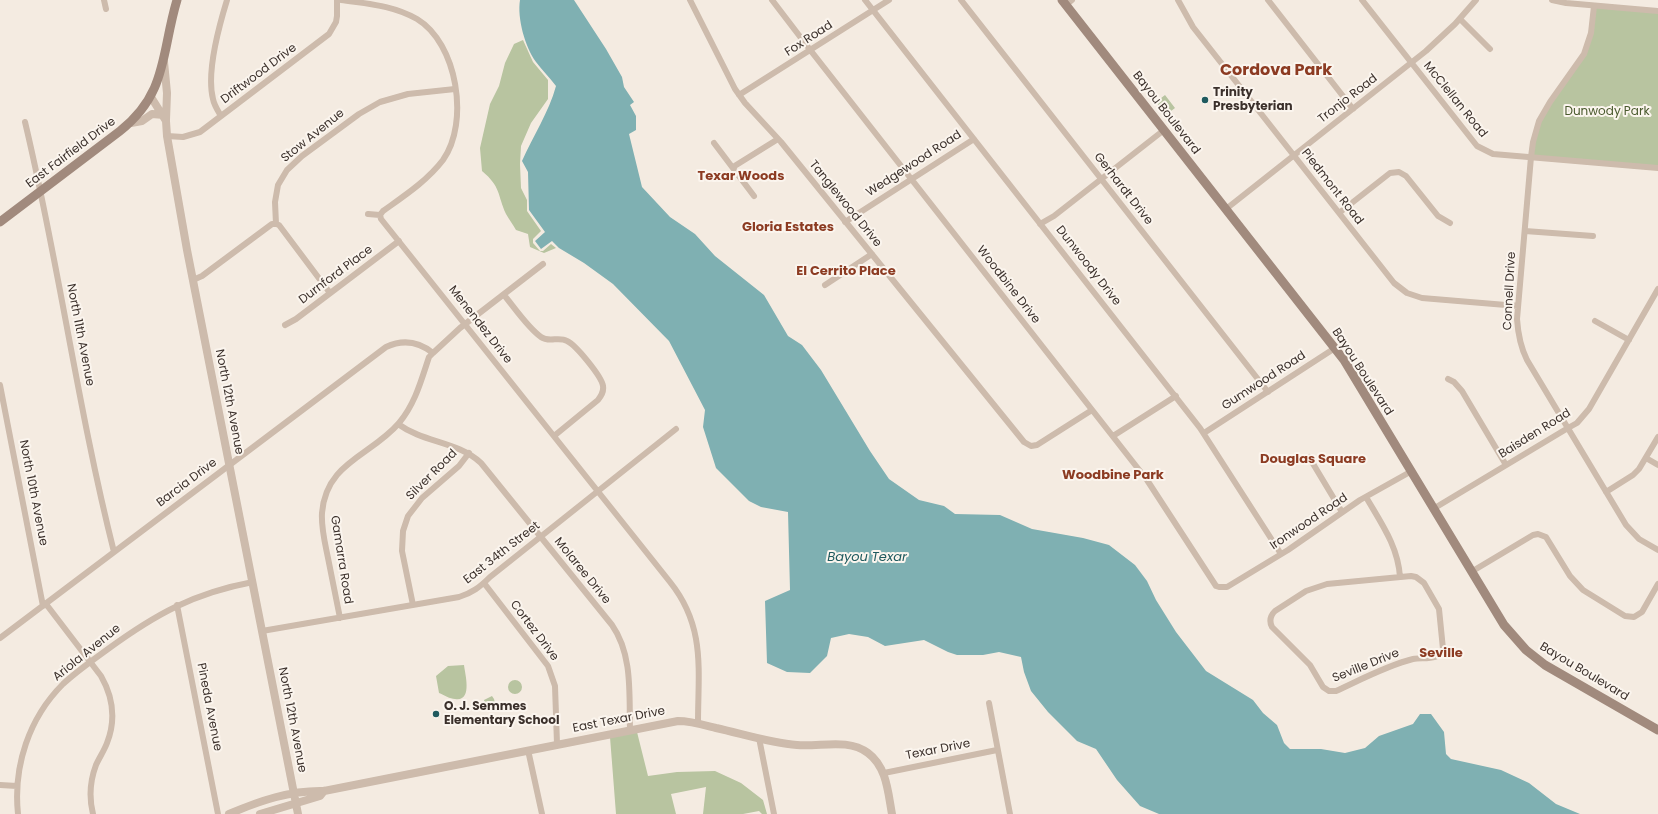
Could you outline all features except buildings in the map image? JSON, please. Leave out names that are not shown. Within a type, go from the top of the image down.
[{"type":"main road","points":[[151,97],[158,83],[176,0]]},
{"type":"main road","name":"Bayou Boulevard","points":[[1067,2],[1164,130],[1335,348],[1504,625],[1532,655],[1545,664],[1658,730]]},
{"type":"main road","name":"East Fairfield Drive","points":[[0,222],[131,123],[151,97]]},
{"type":"street","points":[[104,0],[106,9]]},
{"type":"street","points":[[221,116],[213,101],[211,84],[216,44],[227,0]]},
{"type":"street","name":"Driftwood Drive","points":[[167,136],[183,137],[200,132],[329,34],[337,16],[337,0]]},
{"type":"street","points":[[341,0],[369,3],[394,9],[418,20],[426,26],[442,47],[450,66],[455,89],[457,106],[456,126],[450,146],[443,159],[424,179],[380,215],[368,214]]},
{"type":"street","name":"Tanglewood Drive","points":[[690,0],[739,96],[778,139],[1024,442],[1031,446],[1037,445],[1092,410]]},
{"type":"street","name":"Woodbine Drive","points":[[772,0],[1147,480],[1213,583],[1219,587]]},
{"type":"street","name":"Dunwoody Drive","points":[[865,0],[1204,433],[1281,554]]},
{"type":"street","name":"Fox Road","points":[[739,96],[889,0]]},
{"type":"street","name":"Gerhardt Drive","points":[[961,0],[1268,392]]},
{"type":"street","name":"Piedmont Road","points":[[1178,0],[1193,27],[1394,283],[1408,293],[1422,298],[1518,306]]},
{"type":"street","points":[[1268,0],[1354,109]]},
{"type":"street","name":"Tronjo Road","points":[[1226,209],[1411,63],[1460,19],[1476,0]]},
{"type":"street","points":[[1552,0],[1594,6],[1658,11]]},
{"type":"street","name":"McClellan Road","points":[[1363,1],[1477,146],[1493,154],[1658,168]]},
{"type":"street","name":"Connell Drive","points":[[1594,6],[1591,33],[1584,54],[1550,102],[1539,121],[1533,142],[1518,306],[1518,330],[1522,350],[1606,492],[1632,532],[1643,542],[1658,550]]},
{"type":"street","points":[[1460,19],[1490,49]]},
{"type":"street","name":"North 12th Avenue","points":[[164,59],[167,93],[165,118],[167,136],[193,280],[298,814]]},
{"type":"street","name":"Stow Avenue","points":[[276,224],[275,202],[278,185],[287,170],[302,156],[359,114],[380,102],[404,94],[455,89]]},
{"type":"street","points":[[151,97],[165,118]]},
{"type":"street","points":[[131,123],[142,121],[152,114],[165,118]]},
{"type":"street","name":"North 11th Avenue","points":[[25,122],[41,190],[101,500],[114,552]]},
{"type":"street","points":[[1040,224],[1054,216],[1164,130]]},
{"type":"street","points":[[733,167],[778,139]]},
{"type":"street","name":"Wedgewood Road","points":[[846,222],[974,139]]},
{"type":"street","points":[[714,143],[754,196]]},
{"type":"street","points":[[1339,213],[1390,173],[1399,172],[1406,176],[1438,216],[1450,223]]},
{"type":"street","name":"Menendez Drive","points":[[380,215],[381,219],[677,591],[689,613],[696,635],[698,648],[698,724]]},
{"type":"street","points":[[193,280],[202,276],[272,224],[276,224],[279,225],[330,293]]},
{"type":"street","points":[[1525,231],[1593,236]]},
{"type":"street","name":"Durnford Place","points":[[285,325],[296,319],[399,241]]},
{"type":"street","points":[[825,285],[872,254]]},
{"type":"street","name":"Gamarra Road","points":[[340,618],[322,521],[324,502],[331,484],[344,467],[379,442],[398,424],[410,408],[416,396],[428,362],[433,353],[446,340],[543,264]]},
{"type":"street","name":"Baisden Road","points":[[1433,509],[1577,423],[1589,409],[1658,289]]},
{"type":"street","points":[[504,295],[535,332],[542,338],[564,340],[572,344],[599,376],[603,384],[603,393],[598,400],[554,436]]},
{"type":"street","points":[[1595,321],[1629,340]]},
{"type":"street","name":"Barcia Drive","points":[[0,638],[386,347],[400,342],[408,342],[421,345],[433,353]]},
{"type":"street","name":"Gumwood Road","points":[[1204,433],[1335,348]]},
{"type":"street","points":[[1448,379],[1454,382],[1462,391],[1506,465]]},
{"type":"street","name":"North 10th Avenue","points":[[0,385],[2,405],[45,605]]},
{"type":"street","points":[[1113,436],[1176,396]]},
{"type":"street","name":"Molaree Drive","points":[[398,424],[422,437],[453,445],[470,453],[484,466],[612,625],[621,641],[627,662],[630,730]]},
{"type":"street","name":"East 34th Street","points":[[262,631],[459,597],[476,590],[676,429]]},
{"type":"street","points":[[1606,492],[1633,475],[1646,458],[1658,437]]},
{"type":"street","name":"Silver Road","points":[[413,605],[401,541],[405,522],[414,507],[459,466],[470,453]]},
{"type":"street","points":[[1309,457],[1342,512]]},
{"type":"street","points":[[1646,458],[1658,465]]},
{"type":"street","name":"Ironwood Road","points":[[1219,587],[1227,587],[1281,554],[1342,512],[1410,472]]},
{"type":"street","points":[[1366,497],[1393,545],[1399,566],[1400,577]]},
{"type":"street","points":[[1471,572],[1533,535],[1538,534],[1549,540],[1570,576],[1583,590],[1625,616],[1633,617],[1642,612],[1658,584]]},
{"type":"street","name":"Seville Drive","points":[[1411,576],[1424,583],[1439,609],[1442,654],[1437,657],[1424,657],[1402,662],[1336,691],[1329,691],[1323,686],[1307,661],[1272,627],[1270,620],[1274,612],[1306,591],[1322,585],[1337,582],[1400,577],[1411,576]]},
{"type":"street","name":"Ariola Avenue","points":[[18,814],[17,786],[25,745],[38,717],[59,688],[73,675],[135,629],[177,605],[220,589],[252,582]]},
{"type":"street","name":"Cortez Drive","points":[[484,583],[548,666],[555,686],[557,744]]},
{"type":"street","points":[[45,605],[90,662],[105,684],[110,699],[112,714],[110,734],[93,774],[90,797],[93,814]]},
{"type":"street","name":"Pineda Avenue","points":[[177,605],[218,814]]},
{"type":"street","points":[[989,703],[1010,814]]},
{"type":"street","name":"East Texar Drive","points":[[324,791],[678,721],[797,745],[842,744],[856,747],[874,758],[884,773]]},
{"type":"street","points":[[759,738],[774,814]]},
{"type":"street","points":[[528,750],[542,814]]},
{"type":"street","name":"Texar Drive","points":[[884,773],[997,750]]},
{"type":"street","points":[[884,773],[892,814]]},
{"type":"street","points":[[0,785],[17,786]]},
{"type":"street","points":[[229,814],[294,792],[324,791]]},
{"type":"street","points":[[260,814],[320,796],[324,791]]},
{"type":"green space","name":"Dunwody Park","points":[[1594,6],[1658,11],[1658,168],[1531,157],[1539,121],[1584,54]]},
{"type":"green space","points":[[523,40],[533,62],[548,80],[548,99],[531,123],[521,146],[520,164],[521,188],[527,200],[527,211],[541,231],[533,239],[533,243],[540,251],[543,251],[551,244],[556,248],[544,253],[530,247],[528,234],[516,230],[506,214],[496,186],[482,171],[480,148],[490,104],[499,86],[505,63],[514,44]]},
{"type":"green space","points":[[1165,95],[1175,108],[1166,115],[1156,102]]},
{"type":"green space","points":[[464,665],[467,686],[464,696],[461,699],[453,699],[439,693],[436,676],[448,666]]},
{"type":"green space","points":[[512,680],[518,680],[522,684],[522,690],[518,694],[512,694],[508,690],[508,684]]},
{"type":"green space","points":[[492,696],[495,703],[485,705],[484,700]]},
{"type":"green space","points":[[637,732],[648,776],[677,772],[715,771],[741,783],[763,800],[767,814],[762,814],[759,811],[743,814],[703,814],[706,787],[671,794],[676,814],[616,814],[610,737]]},
{"type":"water","name":"Bayou Texar","points":[[520,0],[574,0],[606,49],[622,77],[624,87],[634,102],[630,105],[636,116],[636,130],[629,134],[642,187],[670,217],[695,234],[715,256],[764,295],[788,336],[802,345],[821,370],[870,451],[889,479],[919,500],[944,506],[955,514],[1000,515],[1032,529],[1083,538],[1109,545],[1135,565],[1147,581],[1156,600],[1176,632],[1206,671],[1253,700],[1263,713],[1277,725],[1284,743],[1290,749],[1321,749],[1345,753],[1365,748],[1379,736],[1413,724],[1420,714],[1431,714],[1444,732],[1446,754],[1451,759],[1501,770],[1529,783],[1556,804],[1580,814],[1159,814],[1140,806],[1117,780],[1096,749],[1077,741],[1048,712],[1031,691],[1024,672],[1021,657],[999,652],[983,655],[957,655],[924,640],[885,646],[868,637],[849,634],[831,638],[827,656],[810,673],[787,672],[767,663],[765,601],[790,590],[788,512],[761,507],[749,501],[716,468],[703,427],[705,410],[669,341],[613,284],[584,263],[559,248],[552,241],[541,249],[535,241],[545,232],[529,210],[528,172],[522,161],[545,115],[556,86],[536,62],[528,49],[521,24],[519,7]]},
{"type":"place","name":"Trinity Presbyterian","points":[[1205,100]]},
{"type":"place","name":"O. J. Semmes Elementary School","points":[[436,714]]},
{"type":"district","name":"Cordova Park","points":[[1276,71]]},
{"type":"district","name":"Texar Woods","points":[[741,177]]},
{"type":"district","name":"Gloria Estates","points":[[788,228]]},
{"type":"district","name":"El Cerrito Place","points":[[846,272]]},
{"type":"district","name":"Douglas Square","points":[[1313,460]]},
{"type":"district","name":"Woodbine Park","points":[[1113,476]]},
{"type":"district","name":"Seville","points":[[1441,654]]}]
